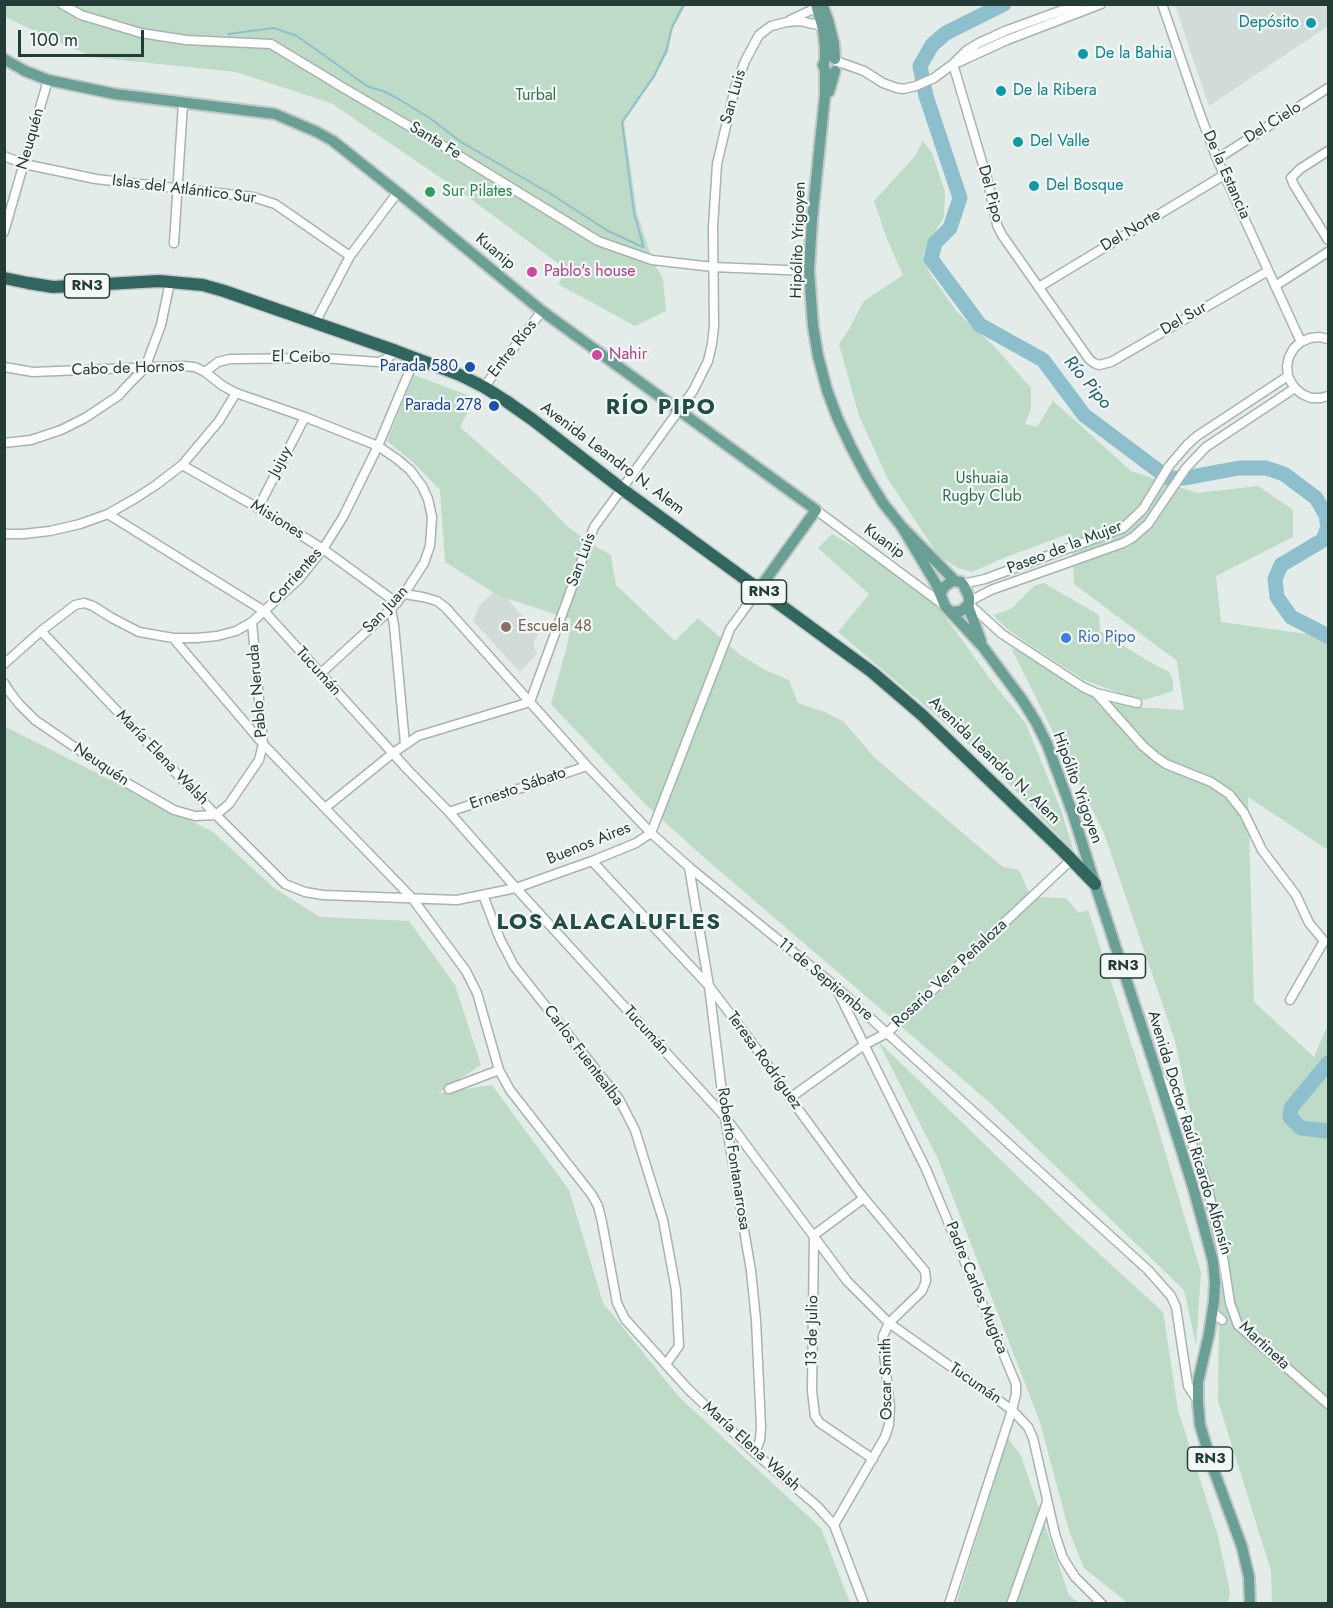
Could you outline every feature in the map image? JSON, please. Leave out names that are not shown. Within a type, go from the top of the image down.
[{"type":"highway","name":"Avenida Leandro N. Alem","points":[[4,278],[28,284],[53,286],[145,282],[203,285],[396,351],[460,375],[484,387],[506,400],[622,489],[897,692],[1095,884]]},
{"type":"main road","name":"Hipólito Yrigoyen","points":[[819,6],[832,65]]},
{"type":"main road","name":"Hipólito Yrigoyen","points":[[819,6],[828,20],[834,45],[832,65],[826,85],[809,271],[813,326],[827,390],[841,427],[861,467],[883,502],[902,527],[947,574],[958,581]]},
{"type":"main road","name":"Kuanip","points":[[4,59],[48,80],[115,94],[274,114],[333,141],[542,311],[816,510]]},
{"type":"main road","name":"Buenos Aires","points":[[759,589],[816,510]]},
{"type":"main road","name":"Hipólito Yrigoyen","points":[[902,527],[941,593]]},
{"type":"main road","points":[[958,581],[967,591],[969,604],[961,611],[949,609],[941,593],[946,585],[958,581]]},
{"type":"main road","name":"Hipólito Yrigoyen","points":[[969,604],[983,647]]},
{"type":"main road","name":"Hipólito Yrigoyen","points":[[949,609],[983,647],[1036,722],[1047,744],[1073,814],[1095,884]]},
{"type":"main road","name":"Avenida Doctor Raúl Ricardo Alfonsín","points":[[1095,884],[1193,1187],[1213,1261],[1215,1282],[1213,1311],[1198,1382],[1200,1425],[1242,1547],[1249,1578],[1250,1604]]},
{"type":"street","name":"Santa Fe","points":[[62,4],[81,15],[141,33],[186,40],[272,44],[441,144],[598,241],[652,260],[713,267],[809,271]]},
{"type":"street","points":[[832,65],[860,69],[889,86],[910,87],[925,83],[941,73],[967,50],[979,43],[1084,6],[1101,4]]},
{"type":"street","name":"De la Estancia","points":[[1162,4],[1217,159],[1301,342]]},
{"type":"street","name":"San Luis","points":[[787,22],[819,6]]},
{"type":"street","name":"San Luis","points":[[530,702],[594,527],[680,410],[693,391],[708,361],[714,326],[713,227],[717,164],[739,74],[759,35],[771,26],[800,21],[822,26]]},
{"type":"street","name":"Del Pipo","points":[[953,64],[1002,235],[1089,359],[1099,365]]},
{"type":"street","name":"Neuquén","points":[[4,232],[48,80]]},
{"type":"street","name":"Del Cielo","points":[[1217,159],[1329,88]]},
{"type":"street","points":[[174,243],[183,103]]},
{"type":"street","points":[[1329,151],[1300,169],[1292,178],[1293,185],[1329,240]]},
{"type":"street","name":"Islas del Atlántico Sur","points":[[4,156],[24,164],[96,178],[253,197],[288,213],[350,256]]},
{"type":"street","name":"Del Norte","points":[[1039,287],[1224,175]]},
{"type":"street","points":[[315,323],[350,256],[398,192]]},
{"type":"street","points":[[1275,286],[1329,252]]},
{"type":"street","name":"Del Sur","points":[[1099,365],[1111,362],[1268,270]]},
{"type":"street","points":[[4,443],[31,440],[61,430],[85,418],[118,396],[145,368],[161,325],[170,282]]},
{"type":"street","name":"Entre Ríos","points":[[484,387],[542,311]]},
{"type":"street","points":[[1329,339],[1310,338],[1301,342],[1294,348],[1287,366],[1288,376],[1295,388],[1302,394],[1311,398],[1329,396]]},
{"type":"street","name":"El Ceibo","points":[[205,372],[218,362],[230,359],[322,358],[379,362],[396,351]]},
{"type":"street","name":"Corrientes","points":[[41,631],[75,605],[84,603],[139,632],[173,638],[217,636],[236,631],[252,622],[299,579],[323,549],[343,517],[378,446],[415,358]]},
{"type":"street","name":"Cabo de Hornos","points":[[4,367],[33,372],[195,367],[236,393],[378,446]]},
{"type":"street","name":"Paseo de la Mujer","points":[[958,581],[967,583],[985,579],[1123,528],[1143,509],[1169,466],[1186,445],[1288,376]]},
{"type":"street","name":"Paseo de la Mujer","points":[[969,604],[991,590],[1123,543],[1148,524],[1186,468],[1206,447],[1295,388]]},
{"type":"street","points":[[4,534],[50,531],[80,524],[108,514],[156,485],[182,465],[219,422],[236,393]]},
{"type":"street","name":"Jujuy","points":[[258,508],[305,417]]},
{"type":"street","name":"San Juan","points":[[320,674],[394,606],[424,563],[430,546],[432,517],[422,486],[410,470],[378,446]]},
{"type":"street","name":"Misiones","points":[[182,465],[258,508],[323,549],[394,606]]},
{"type":"street","name":"Kuanip","points":[[816,510],[949,609]]},
{"type":"street","name":"Tucumán","points":[[108,514],[264,611],[725,1117],[847,1281],[889,1323],[1012,1410],[1028,1427],[1033,1438],[1055,1534],[1063,1558],[1075,1577],[1102,1604]]},
{"type":"street","name":"Buenos Aires","points":[[285,884],[305,892],[323,895],[458,900],[516,888],[636,843],[651,833],[730,629],[759,589]]},
{"type":"street","name":"11 de Septiembre","points":[[404,594],[437,600],[446,608],[587,766],[651,833],[689,867],[835,986],[1148,1270],[1164,1287],[1176,1306],[1188,1386],[1198,1401]]},
{"type":"street","points":[[969,604],[1002,633],[1083,687],[1096,693],[1137,703]]},
{"type":"street","points":[[394,606],[405,744]]},
{"type":"street","name":"Pablo Neruda","points":[[216,815],[229,804],[259,759],[263,744],[252,622]]},
{"type":"street","points":[[4,664],[41,631]]},
{"type":"street","name":"María Elena Walsh","points":[[41,631],[285,884]]},
{"type":"street","points":[[173,638],[263,744],[412,898],[465,971],[477,993],[499,1070],[449,1089]]},
{"type":"street","name":"Neuquén","points":[[4,683],[19,704],[35,720],[128,783],[174,810],[195,816],[216,815]]},
{"type":"street","points":[[1096,693],[1143,746],[1156,757],[1166,764],[1211,782],[1229,794],[1244,813],[1262,850],[1296,895],[1309,923],[1326,939],[1290,1000]]},
{"type":"street","points":[[325,808],[393,753],[418,736],[530,702]]},
{"type":"street","name":"Ernesto Sábato","points":[[449,812],[587,766]]},
{"type":"street","name":"Rosario Vera Peñaloza","points":[[790,1098],[864,1045],[887,1033],[1071,860]]},
{"type":"street","name":"Teresa Rodríguez","points":[[592,861],[709,986],[864,1198],[925,1271]]},
{"type":"street","name":"Roberto Fontanarrosa","points":[[689,867],[709,986],[725,1117],[751,1271],[756,1320],[761,1427],[760,1440],[755,1453]]},
{"type":"street","name":"Carlos Fuentealba","points":[[483,895],[500,939],[514,966],[618,1099],[635,1130],[663,1220],[676,1290],[679,1346],[666,1364]]},
{"type":"street","name":"Padre Carlos Mugica","points":[[835,986],[941,1202],[1016,1384],[1012,1410],[949,1604]]},
{"type":"street","name":"María Elena Walsh","points":[[499,1070],[510,1090],[592,1195],[598,1206],[617,1303],[625,1319],[688,1389],[755,1453],[817,1506],[834,1525],[864,1604]]},
{"type":"street","name":"Martineta","points":[[1156,1070],[1178,1105],[1207,1185],[1223,1257],[1230,1303],[1238,1325],[1329,1404]]},
{"type":"street","points":[[814,1235],[864,1198]]},
{"type":"street","name":"13 de Julio","points":[[814,1235],[812,1391],[815,1416],[820,1423],[873,1459]]},
{"type":"street","name":"Oscar Smith","points":[[834,1525],[885,1437],[889,1425],[890,1407],[883,1336],[889,1323],[922,1291],[926,1281],[925,1271]]},
{"type":"street","name":"Martineta","points":[[1213,1311],[1221,1320]]},
{"type":"street","points":[[1011,1604],[1048,1501]]},
{"type":"shaded area","points":[[1175,5],[1328,5],[1328,26],[1209,106]]},
{"type":"shaded area","name":"Escuela 48","points":[[498,588],[538,634],[533,643],[537,654],[520,672],[473,621],[479,606]]},
{"type":"green space","name":"Turbal","points":[[4,5],[686,5],[673,28],[668,52],[655,77],[624,122],[637,213],[652,260],[663,279],[666,311],[635,326],[558,284],[567,270],[460,191],[331,103],[236,72],[92,57],[7,18]]},
{"type":"green space","name":"Ushuaia Rugby Club","points":[[923,141],[932,153],[945,192],[944,217],[923,256],[929,272],[957,312],[994,346],[1031,388],[1031,409],[1025,424],[1037,427],[1053,401],[1131,471],[1197,493],[1258,486],[1293,510],[1293,537],[1216,576],[1221,622],[1328,637],[1328,850],[1248,797],[1254,1002],[1314,1057],[1328,1024],[1328,1603],[1272,1603],[1271,1571],[1218,1401],[1220,1245],[1175,1041],[1104,833],[1011,648],[1136,707],[1184,710],[1177,661],[1074,584],[1071,533],[972,572],[956,567],[938,555],[888,479],[859,416],[839,344],[864,301],[903,275],[874,201],[915,156]]},
{"type":"green space","points":[[414,375],[475,398],[460,427],[535,493],[567,526],[588,542],[611,555],[616,585],[675,641],[698,618],[739,654],[765,670],[789,680],[798,703],[825,712],[844,722],[873,756],[1003,867],[1019,870],[1031,897],[1066,898],[1079,913],[1088,910],[1151,1105],[1201,1272],[1196,1345],[1184,1290],[989,1102],[646,805],[551,704],[568,642],[571,619],[499,596],[445,562],[440,490],[414,463],[387,441]]},
{"type":"green space","points":[[832,534],[926,590],[990,679],[1026,724],[1061,810],[1074,852],[982,756],[838,632],[869,594],[818,548]]},
{"type":"green space","name":"Rio Pipo","points":[[1044,583],[1099,615],[1100,631],[1169,672],[1173,681],[1173,691],[1145,700],[1130,697],[1084,680],[1006,628],[993,615],[1011,609],[1034,586]]},
{"type":"green space","points":[[4,726],[213,832],[274,888],[320,917],[409,921],[455,985],[481,1065],[438,1093],[492,1085],[569,1190],[603,1303],[679,1397],[821,1528],[850,1603],[5,1603]]},
{"type":"green space","points":[[878,1041],[1071,1228],[1163,1312],[1178,1410],[1218,1536],[1230,1592],[1228,1603],[1128,1603],[1084,1568],[1069,1531],[1040,1422],[938,1159]]},
{"type":"green space","points":[[1008,1438],[1021,1456],[1069,1595],[1079,1603],[956,1604]]},
{"type":"waterway","points":[[643,245],[634,213],[622,122],[654,76],[666,51],[672,27],[684,4]]},
{"type":"waterway","name":"Río Pipo","points":[[1004,4],[946,33],[932,45],[920,66],[926,96],[960,198],[950,228],[935,243],[931,259],[980,325],[1043,360],[1084,415],[1169,478],[1185,478],[1239,468],[1266,468],[1284,474],[1316,498],[1326,515],[1328,527],[1323,540],[1281,565],[1275,579],[1277,597],[1291,617],[1328,636]]},
{"type":"waterway","points":[[228,34],[274,28],[297,36],[369,87],[397,98],[431,119],[461,142],[551,194],[608,231],[643,247]]},
{"type":"waterway","name":"Río Pipo","points":[[1328,1063],[1291,1108],[1290,1117],[1301,1128],[1328,1131]]},
{"type":"place","name":"Depósito","points":[[1311,23]]},
{"type":"place","name":"De la Bahia","points":[[1083,54]]},
{"type":"place","name":"De la Ribera","points":[[1001,91]]},
{"type":"place","name":"Del Valle","points":[[1018,142]]},
{"type":"place","name":"Del Bosque","points":[[1034,186]]},
{"type":"place","name":"Sur Pilates","points":[[430,192]]},
{"type":"place","name":"Pablo's house","points":[[532,272]]},
{"type":"place","name":"Nahir","points":[[597,355]]},
{"type":"place","name":"Parada 580","points":[[470,367]]},
{"type":"place","name":"Parada 278","points":[[494,406]]},
{"type":"place","name":"Escuela 48","points":[[506,627]]},
{"type":"place","name":"Rio Pipo","points":[[1066,638]]},
{"type":"district","name":"RÍO PIPO","points":[[661,409]]},
{"type":"district","name":"LOS ALACALUFLES","points":[[609,924]]}]
